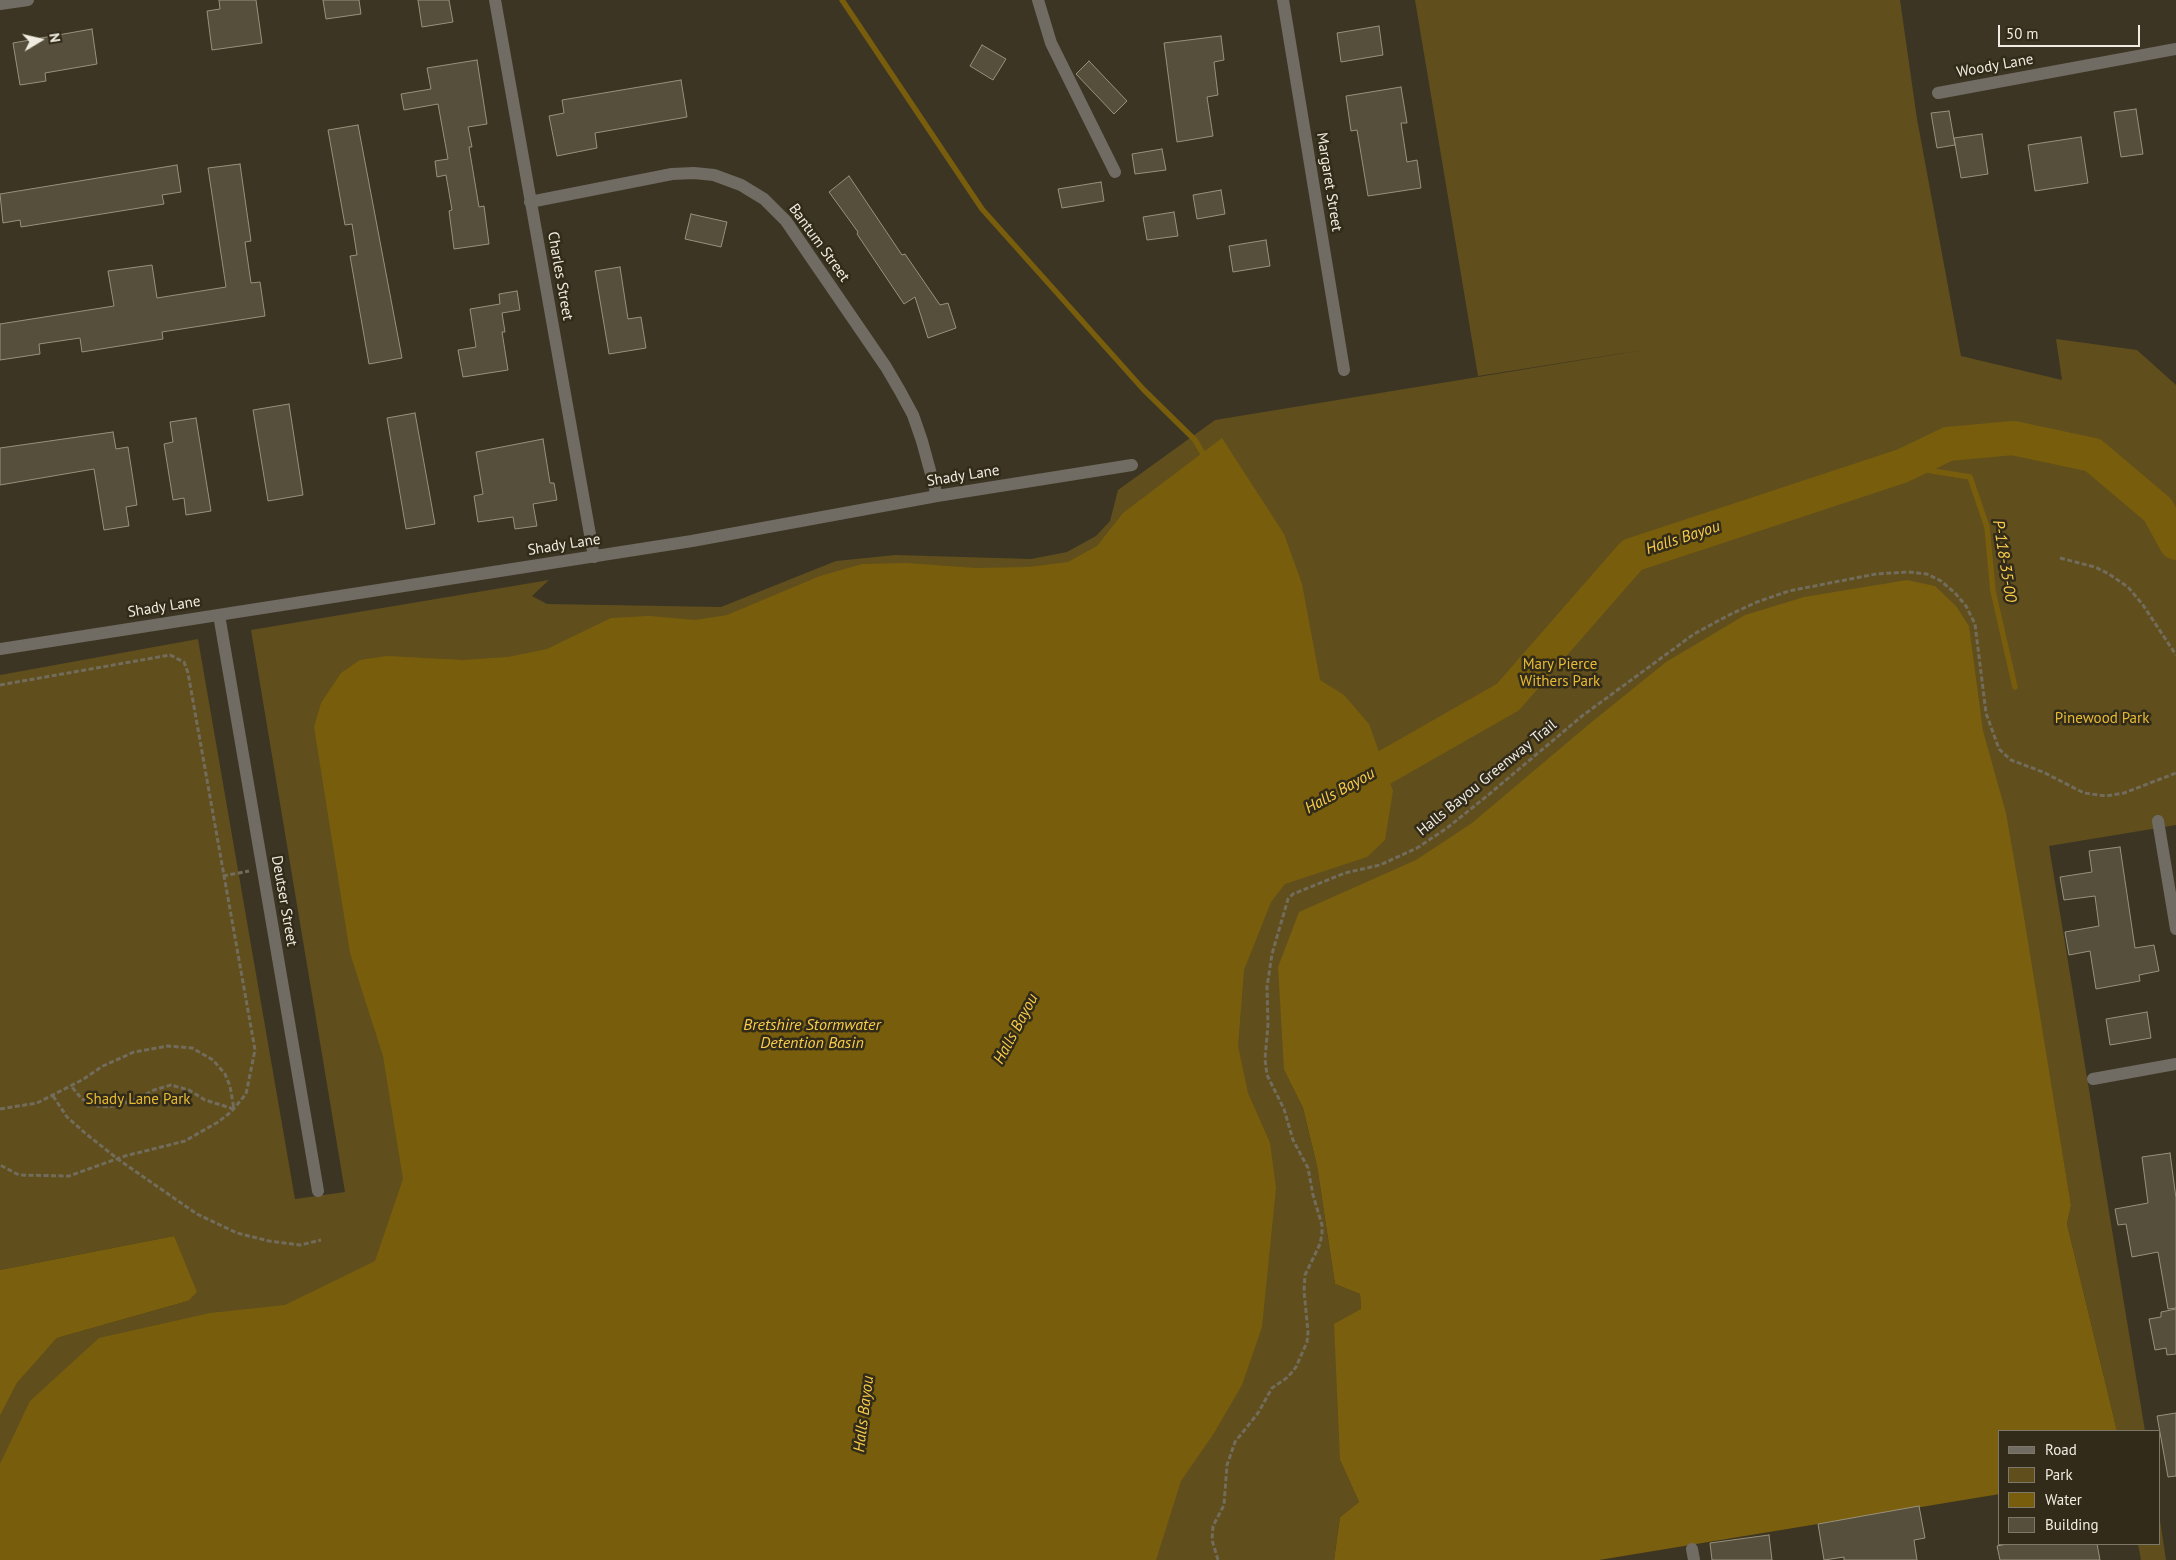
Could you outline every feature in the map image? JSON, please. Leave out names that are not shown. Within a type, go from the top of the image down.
[{"type":"street","points":[[0,4],[28,0]]},
{"type":"street","name":"Charles Street","points":[[495,0],[594,556]]},
{"type":"street","points":[[1038,0],[1051,43],[1115,172]]},
{"type":"street","name":"Margaret Street","points":[[1282,0],[1344,370]]},
{"type":"street","name":"Woody Lane","points":[[1938,93],[2176,49]]},
{"type":"street","name":"Bantum Street","points":[[530,202],[672,174],[694,172],[714,175],[741,185],[764,198],[786,221],[886,367],[900,391],[913,415],[937,496]]},
{"type":"street","name":"Shady Lane","points":[[0,649],[594,556],[937,496],[1132,465]]},
{"type":"street","name":"Deutser Street","points":[[219,615],[318,1191]]},
{"type":"street","points":[[2158,821],[2176,929]]},
{"type":"street","points":[[2093,1080],[2176,1064]]},
{"type":"path","points":[[2060,558],[2095,567],[2128,587],[2143,605],[2176,655]]},
{"type":"path","name":"Halls Bayou Greenway Trail","points":[[1218,1560],[1212,1540],[1213,1526],[1224,1505],[1227,1465],[1235,1442],[1258,1413],[1272,1388],[1288,1376],[1296,1367],[1307,1342],[1305,1275],[1320,1244],[1322,1234],[1321,1220],[1313,1195],[1308,1168],[1293,1140],[1284,1109],[1267,1075],[1265,1059],[1268,1026],[1267,987],[1271,962],[1288,899],[1293,894],[1346,873],[1380,865],[1417,848],[1447,828],[1487,796],[1582,716],[1694,634],[1715,622],[1756,602],[1789,591],[1876,574],[1908,572],[1927,574],[1941,581],[1966,606],[1975,624],[1986,713],[1999,749],[2011,760],[2042,772],[2084,793],[2106,796],[2124,793],[2176,774]]},
{"type":"path","points":[[0,685],[170,655],[184,662],[188,673],[255,1050],[246,1094],[234,1108],[211,1127],[185,1141],[125,1156],[119,1160],[68,1176],[19,1175],[0,1165]]},
{"type":"path","points":[[223,876],[262,869]]},
{"type":"path","points":[[0,1109],[37,1103],[71,1086],[103,1066],[134,1052],[168,1046],[180,1046],[203,1053],[221,1070],[230,1086],[234,1108]]},
{"type":"path","points":[[71,1086],[82,1099],[97,1106],[110,1107],[132,1102],[154,1090],[171,1085],[188,1090],[205,1100],[234,1108]]},
{"type":"path","points":[[53,1096],[67,1117],[119,1160],[197,1214],[237,1233],[269,1242],[300,1245],[321,1240]]},
{"type":"green space","points":[[1415,0],[1900,0],[1917,119],[1961,356],[2062,380],[2056,339],[2137,350],[2176,385],[2176,825],[2049,846],[2145,1430],[2117,1430],[2067,1224],[2071,1205],[2021,905],[1284,1070],[1303,1108],[1317,1166],[1335,1284],[1360,1294],[1361,1309],[1340,1460],[1359,1502],[1340,1517],[1334,1560],[0,1560],[0,1416],[17,1383],[57,1338],[188,1301],[174,1236],[0,1270],[0,675],[198,639],[295,1199],[345,1192],[251,630],[549,580],[532,596],[547,604],[721,607],[836,561],[895,555],[1031,559],[1067,552],[1096,536],[1110,521],[1118,490],[1215,420],[1649,349],[1478,376]]},
{"type":"green space","points":[[2161,1527],[2166,1560],[2141,1560],[2138,1545],[2161,1545]]},
{"type":"shaded area","points":[[1907,580],[1935,586],[1956,606],[1969,626],[1983,731],[2006,813],[2022,905],[2071,1205],[2067,1224],[2117,1430],[1998,1430],[1998,1494],[1599,1560],[1334,1560],[1340,1517],[1359,1502],[1340,1460],[1334,1324],[1361,1309],[1360,1294],[1335,1284],[1317,1166],[1303,1108],[1284,1070],[1278,967],[1299,912],[1416,860],[1472,823],[1666,662],[1745,615],[1804,597]]},
{"type":"shaded area","points":[[174,1236],[197,1292],[188,1301],[57,1338],[17,1383],[0,1416],[0,1270]]},
{"type":"water","name":"Bretshire Stormwater Detention Basin","points":[[1222,438],[1284,534],[1302,584],[1320,680],[1344,695],[1369,724],[1393,791],[1385,840],[1367,857],[1285,884],[1271,902],[1244,970],[1238,1046],[1248,1093],[1270,1143],[1276,1188],[1262,1327],[1242,1385],[1214,1433],[1181,1481],[1156,1560],[0,1560],[0,1464],[30,1401],[99,1338],[210,1313],[285,1305],[375,1261],[403,1179],[383,1056],[350,953],[314,727],[321,703],[341,673],[360,660],[387,656],[463,660],[508,657],[547,649],[611,618],[649,616],[695,620],[727,615],[820,576],[862,564],[907,563],[975,568],[1029,567],[1068,562],[1097,546],[1123,513]]},
{"type":"building","points":[[219,0],[256,0],[262,43],[212,50],[207,11],[220,9]]},
{"type":"building","points":[[323,0],[359,0],[361,14],[326,19]]},
{"type":"building","points":[[418,0],[449,0],[453,22],[422,27]]},
{"type":"building","points":[[1379,26],[1383,55],[1341,62],[1337,33]]},
{"type":"building","points":[[92,29],[97,64],[45,73],[46,81],[20,85],[13,43]]},
{"type":"building","points":[[1221,36],[1224,60],[1214,62],[1218,95],[1207,97],[1213,136],[1177,142],[1164,43]]},
{"type":"building","points":[[982,45],[1006,59],[993,80],[970,66]]},
{"type":"building","points":[[477,60],[487,124],[468,127],[472,147],[469,147],[479,207],[484,206],[489,244],[454,249],[449,211],[452,210],[446,175],[437,177],[435,161],[448,159],[438,104],[404,110],[401,94],[431,89],[427,68]]},
{"type":"building","points":[[1089,61],[1127,101],[1114,114],[1076,74]]},
{"type":"building","points":[[681,80],[687,117],[595,133],[597,148],[557,156],[549,116],[564,113],[562,100]]},
{"type":"building","points":[[1401,87],[1407,123],[1401,123],[1407,162],[1417,160],[1421,188],[1368,196],[1357,130],[1351,131],[1346,96]]},
{"type":"building","points":[[2136,109],[2143,154],[2121,157],[2114,112]]},
{"type":"building","points":[[1949,111],[1955,145],[1937,148],[1931,113]]},
{"type":"building","points":[[358,125],[402,358],[369,364],[350,256],[357,255],[352,224],[345,225],[328,130]]},
{"type":"building","points":[[1982,134],[1988,174],[1961,178],[1954,138]]},
{"type":"building","points":[[2081,137],[2088,183],[2035,191],[2028,145]]},
{"type":"building","points":[[1162,149],[1166,170],[1135,174],[1132,154]]},
{"type":"building","points":[[240,164],[251,241],[245,242],[251,283],[260,282],[265,316],[162,332],[163,339],[82,352],[80,338],[39,344],[40,354],[0,360],[0,324],[114,306],[108,271],[152,265],[157,298],[226,287],[208,168]]},
{"type":"building","points":[[177,165],[181,192],[162,195],[164,204],[21,227],[20,220],[3,223],[0,194]]},
{"type":"building","points":[[849,176],[902,255],[905,254],[940,305],[948,303],[956,328],[928,338],[915,297],[904,304],[857,234],[858,232],[829,192]]},
{"type":"building","points":[[1101,182],[1104,201],[1062,208],[1058,189]]},
{"type":"building","points":[[1221,190],[1225,214],[1197,219],[1193,195]]},
{"type":"building","points":[[1174,212],[1178,236],[1147,240],[1143,217]]},
{"type":"building","points":[[691,214],[727,222],[721,247],[685,239]]},
{"type":"building","points":[[1266,240],[1270,266],[1233,272],[1229,246]]},
{"type":"building","points":[[620,267],[628,319],[641,317],[646,348],[609,354],[595,271]]},
{"type":"building","points":[[517,291],[520,310],[502,313],[505,332],[502,332],[508,370],[463,377],[458,350],[476,347],[470,309],[500,304],[499,294]]},
{"type":"building","points":[[289,404],[303,495],[268,501],[253,410]]},
{"type":"building","points":[[415,413],[435,524],[406,529],[387,418]]},
{"type":"building","points":[[196,418],[211,511],[186,515],[184,498],[173,500],[164,444],[173,442],[170,422]]},
{"type":"building","points":[[113,432],[116,449],[128,447],[137,505],[126,507],[129,526],[104,530],[94,469],[0,485],[0,448]]},
{"type":"building","points":[[543,439],[550,483],[554,483],[557,500],[533,504],[537,526],[515,529],[513,517],[478,522],[474,496],[483,494],[476,452]]},
{"type":"building","points":[[2120,847],[2135,948],[2154,945],[2159,971],[2139,975],[2140,981],[2096,989],[2090,951],[2069,955],[2065,932],[2099,926],[2095,896],[2064,900],[2060,877],[2092,872],[2089,851]]},
{"type":"building","points":[[2147,1012],[2151,1038],[2110,1045],[2106,1019]]},
{"type":"building","points":[[2170,1153],[2176,1198],[2176,1308],[2168,1309],[2158,1252],[2132,1257],[2126,1224],[2118,1225],[2115,1209],[2148,1203],[2142,1157]]},
{"type":"building","points":[[2176,1309],[2176,1354],[2167,1355],[2166,1348],[2155,1350],[2149,1319],[2161,1317],[2161,1312]]},
{"type":"building","points":[[2176,1413],[2176,1476],[2168,1477],[2157,1416]]},
{"type":"building","points":[[1919,1506],[1925,1538],[1914,1540],[1917,1560],[1844,1560],[1844,1557],[1824,1560],[1818,1524]]},
{"type":"building","points":[[1769,1535],[1772,1560],[1712,1560],[1710,1543]]},
{"type":"building","points":[[2097,1545],[2100,1560],[2000,1560],[1997,1546]]},
{"type":"waterway","points":[[842,0],[982,209],[1143,389],[1195,440],[1206,459]]},
{"type":"waterway","name":"Halls Bayou","points":[[1345,790],[1508,697],[1632,555],[1902,466],[1948,444],[2013,438],[2093,455],[2158,510],[2176,543]]},
{"type":"waterway","name":"P-118-35-00","points":[[1902,466],[1970,477],[1987,527],[1993,591],[2015,687]]},
{"type":"park label","name":"Mary Pierce Withers Park","points":[[1560,674]]},
{"type":"park label","name":"Pinewood Park","points":[[2102,719]]},
{"type":"park label","name":"Shady Lane Park","points":[[138,1100]]}]
